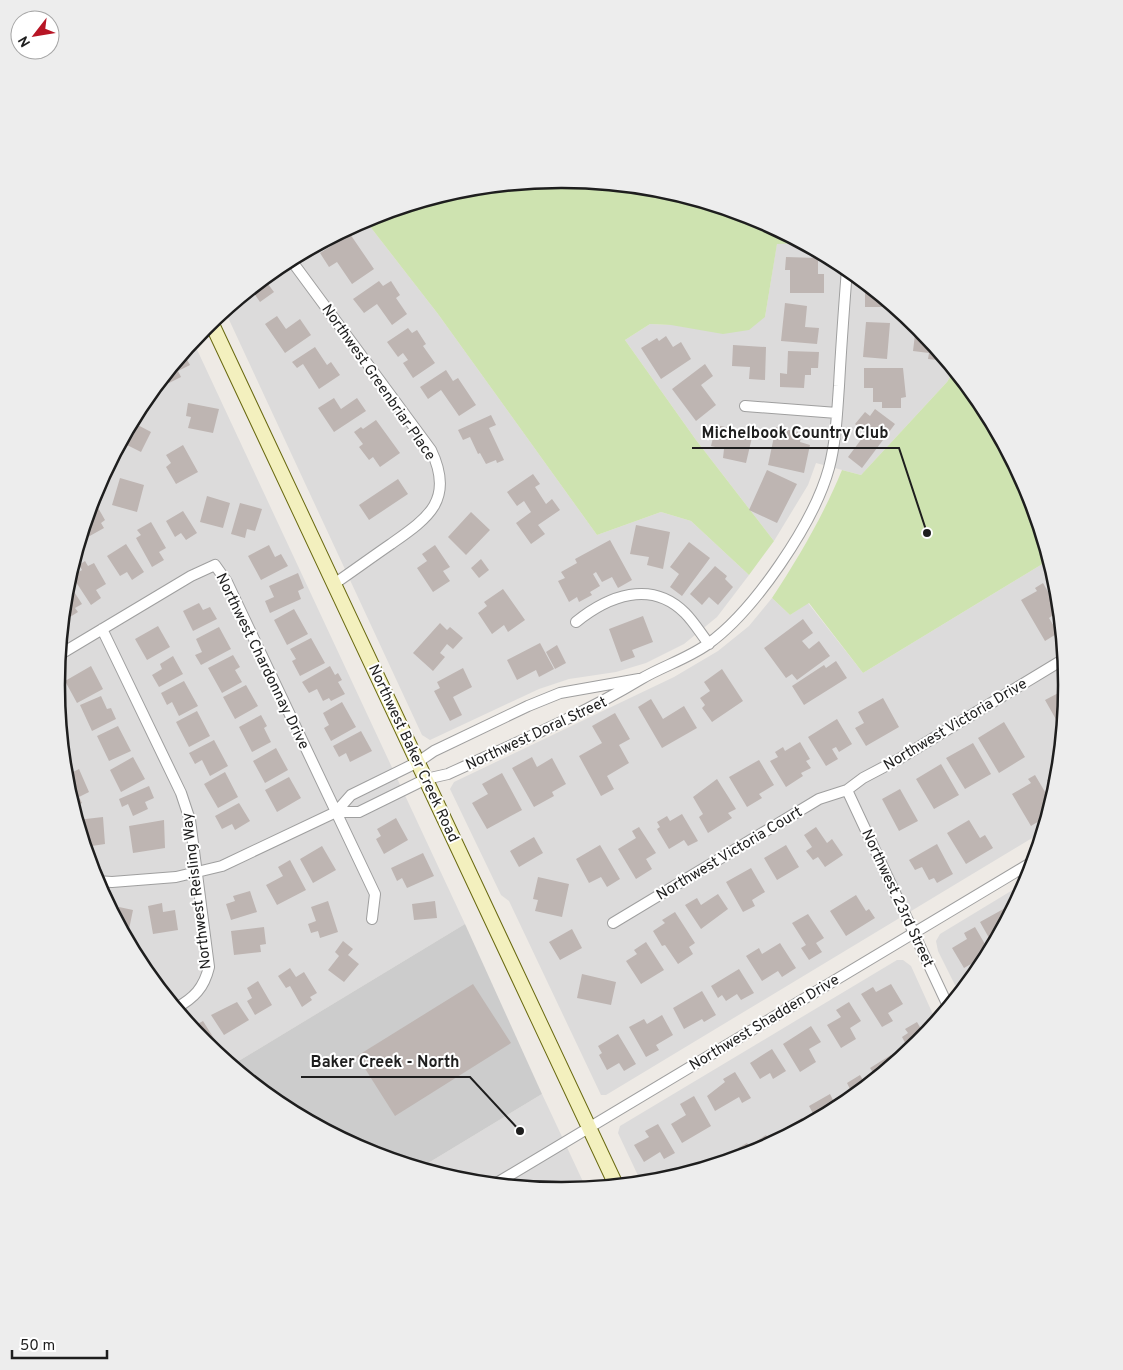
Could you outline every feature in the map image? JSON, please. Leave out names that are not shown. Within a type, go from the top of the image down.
[{"type":"main road","name":"Northwest Baker Creek Road","points":[[215,330],[613,1178]]},
{"type":"street","name":"Northwest Greenbriar Place","points":[[295,266],[432,450],[439,475],[437,500],[425,520],[334,584]]},
{"type":"street","name":"Northwest Doral Street","points":[[336,812],[359,812],[426,779],[448,774],[607,700],[643,678],[676,664],[709,644],[758,595],[815,506],[830,465],[837,413],[846,279]]},
{"type":"street","points":[[745,406],[837,413]]},
{"type":"street","name":"Northwest Chardonnay Drive","points":[[66,651],[191,576],[215,565],[228,582],[336,812]]},
{"type":"street","points":[[576,622],[590,611],[619,596],[638,593],[658,596],[671,602],[685,613],[709,644]]},
{"type":"street","name":"Northwest Reisling Way","points":[[102,629],[181,793],[190,820],[209,967],[206,978],[197,994],[182,1004]]},
{"type":"street","name":"Northwest Victoria Drive","points":[[847,790],[863,778],[1057,663]]},
{"type":"street","name":"Northwest Doral Street","points":[[336,812],[350,795],[418,762],[434,751],[560,693],[643,678]]},
{"type":"street","name":"Northwest Victoria Court","points":[[613,923],[819,799],[847,790]]},
{"type":"street","name":"Northwest 23rd Street","points":[[847,790],[945,999]]},
{"type":"street","points":[[106,881],[176,877],[222,866],[336,812],[375,894],[372,919]]},
{"type":"street","name":"Northwest Shadden Drive","points":[[505,1178],[1023,868]]},
{"type":"shaded area","points":[[370,226],[438,314],[597,535],[661,512],[691,521],[749,575],[717,617],[684,644],[646,663],[616,672],[569,679],[539,689],[430,740],[422,735],[228,317],[259,291],[286,272],[313,255]]},
{"type":"shaded area","points":[[777,243],[787,243],[810,255],[864,291],[913,334],[950,377],[861,475],[816,463],[808,485],[774,541],[696,440],[625,340],[650,324],[671,325],[765,317]]},
{"type":"shaded area","points":[[197,349],[465,924],[238,1061],[210,1036],[168,987],[149,961],[116,905],[91,845],[82,814],[69,750],[65,685],[69,620],[82,556],[91,525],[116,465],[149,409]]},
{"type":"shaded area","points":[[1043,564],[1054,620],[1058,685],[1054,750],[1034,837],[606,1095],[601,1095],[509,901],[501,895],[450,789],[454,782],[674,677],[718,651],[749,626],[772,598],[790,615],[808,603],[863,673]]},
{"type":"shaded area","points":[[1014,889],[991,933],[956,986],[938,951],[936,941],[940,934]]},
{"type":"shaded area","points":[[465,924],[542,1094],[428,1163],[371,1144],[313,1115],[259,1079],[238,1061]]},
{"type":"shaded area","points":[[897,960],[903,960],[911,966],[933,1014],[913,1036],[864,1079],[810,1115],[752,1144],[690,1165],[638,1175],[618,1133],[620,1126]]},
{"type":"shaded area","points":[[542,1094],[583,1181],[562,1182],[497,1177],[428,1163]]},
{"type":"green space","points":[[562,188],[626,193],[690,205],[752,226],[788,244],[777,244],[765,317],[749,330],[723,334],[671,325],[650,324],[625,340],[696,440],[774,541],[749,575],[691,521],[661,512],[597,535],[438,314],[370,226],[433,205],[465,198],[497,193]]},
{"type":"green space","points":[[950,377],[974,409],[1007,465],[1032,525],[1043,564],[863,673],[809,603],[790,615],[772,598],[810,536],[842,470],[861,475]]},
{"type":"building","points":[[351,236],[374,269],[352,284],[337,262],[329,267],[320,253]]},
{"type":"building","points":[[786,257],[815,258],[818,260],[818,274],[824,274],[824,293],[790,293],[790,270],[785,270]]},
{"type":"building","points":[[379,281],[383,286],[391,281],[400,295],[396,298],[407,314],[392,325],[377,304],[364,313],[353,299]]},
{"type":"building","points":[[268,284],[274,292],[260,302],[255,295]]},
{"type":"building","points":[[865,292],[883,307],[865,307]]},
{"type":"building","points":[[785,303],[807,306],[805,327],[819,328],[817,344],[781,341]]},
{"type":"building","points":[[277,316],[286,329],[300,319],[311,335],[285,353],[265,324]]},
{"type":"building","points":[[866,322],[890,323],[887,359],[863,357]]},
{"type":"building","points":[[408,328],[412,333],[417,330],[426,344],[423,346],[435,363],[413,378],[403,363],[408,360],[403,353],[398,357],[387,342]]},
{"type":"building","points":[[666,336],[673,347],[681,342],[691,359],[661,379],[641,348],[657,338],[659,341]]},
{"type":"building","points":[[915,336],[936,360],[928,359],[929,353],[913,351]]},
{"type":"building","points":[[733,345],[766,347],[765,380],[749,379],[750,367],[732,366]]},
{"type":"building","points":[[315,347],[327,365],[331,362],[340,375],[319,389],[303,364],[297,368],[292,362]]},
{"type":"building","points":[[788,351],[819,352],[818,368],[811,368],[811,375],[805,375],[804,388],[780,387],[780,373],[787,374]]},
{"type":"building","points":[[187,359],[190,365],[178,371],[181,377],[169,382]]},
{"type":"building","points":[[705,364],[713,376],[701,385],[716,405],[696,421],[672,389]]},
{"type":"building","points":[[864,368],[903,368],[906,397],[901,398],[901,408],[882,408],[882,402],[873,402],[873,388],[864,388]]},
{"type":"building","points":[[446,370],[453,381],[458,378],[476,405],[459,416],[441,390],[428,399],[420,387]]},
{"type":"building","points":[[334,398],[341,409],[357,398],[366,411],[334,432],[318,408]]},
{"type":"building","points":[[188,403],[219,409],[213,433],[188,428],[191,417],[186,416]]},
{"type":"building","points":[[875,409],[895,424],[862,468],[848,457],[866,433],[855,424],[865,412],[870,416]]},
{"type":"building","points":[[491,415],[496,425],[489,428],[504,460],[497,463],[496,460],[486,464],[480,453],[478,454],[470,437],[463,440],[458,430]]},
{"type":"building","points":[[376,420],[400,453],[380,467],[373,457],[369,460],[359,447],[363,444],[354,432],[361,427],[363,429]]},
{"type":"building","points":[[716,425],[753,433],[746,463],[723,458],[724,449],[711,446]]},
{"type":"building","points":[[139,426],[151,432],[141,452],[127,445]]},
{"type":"building","points":[[776,427],[802,433],[800,442],[810,445],[804,473],[768,465]]},
{"type":"building","points":[[183,445],[198,472],[176,484],[166,467],[171,463],[166,455]]},
{"type":"building","points":[[767,470],[797,484],[777,523],[749,510]]},
{"type":"building","points":[[533,474],[540,484],[535,487],[546,504],[552,499],[560,510],[538,525],[545,534],[531,544],[516,523],[531,512],[524,501],[517,506],[507,492]]},
{"type":"building","points":[[120,478],[144,485],[137,512],[112,505]]},
{"type":"building","points":[[398,479],[408,494],[369,520],[359,505]]},
{"type":"building","points":[[207,496],[230,503],[223,528],[200,522]]},
{"type":"building","points":[[240,503],[262,509],[255,531],[247,529],[245,538],[231,534]]},
{"type":"building","points":[[98,508],[105,520],[101,523],[104,528],[87,537]]},
{"type":"building","points":[[183,511],[197,533],[186,540],[181,533],[175,537],[166,521]]},
{"type":"building","points":[[471,512],[490,530],[466,555],[448,537]]},
{"type":"building","points":[[151,522],[166,548],[159,552],[164,560],[152,567],[136,538],[141,535],[137,530]]},
{"type":"building","points":[[636,525],[670,532],[663,569],[647,565],[649,557],[630,554]]},
{"type":"building","points":[[610,540],[632,580],[618,588],[612,577],[602,582],[596,572],[593,574],[600,586],[590,592],[592,595],[579,602],[577,597],[569,602],[558,581],[565,578],[561,572],[577,563],[575,559]]},
{"type":"building","points":[[689,542],[710,558],[682,596],[670,587],[679,574],[670,567]]},
{"type":"building","points":[[126,544],[144,572],[132,580],[127,572],[120,576],[107,556]]},
{"type":"building","points":[[269,545],[275,557],[281,554],[288,566],[261,580],[248,556]]},
{"type":"building","points":[[435,545],[450,567],[443,571],[450,581],[433,592],[417,568],[427,561],[422,554]]},
{"type":"building","points":[[481,559],[489,570],[479,578],[471,568]]},
{"type":"building","points":[[85,561],[88,566],[94,563],[106,584],[96,590],[101,598],[91,605],[76,582],[78,572],[82,570],[80,564]]},
{"type":"building","points":[[715,566],[727,576],[725,579],[733,587],[718,605],[709,597],[702,605],[690,594]]},
{"type":"building","points":[[298,573],[304,588],[298,591],[301,599],[270,613],[265,601],[274,597],[269,586]]},
{"type":"building","points":[[1043,583],[1049,594],[1053,615],[1049,618],[1055,627],[1055,635],[1045,641],[1021,600],[1037,591],[1035,588]]},
{"type":"building","points":[[503,589],[525,620],[508,632],[504,625],[492,634],[478,613],[487,606],[484,602]]},
{"type":"building","points":[[74,592],[82,604],[75,608],[78,612],[70,617]]},
{"type":"building","points":[[199,603],[203,610],[210,607],[217,619],[193,631],[183,611]]},
{"type":"building","points":[[294,609],[308,634],[287,645],[274,620]]},
{"type":"building","points":[[643,616],[653,642],[632,650],[635,657],[621,662],[609,629]]},
{"type":"building","points":[[803,619],[813,633],[802,641],[809,649],[819,641],[830,656],[797,680],[792,674],[786,678],[764,648]]},
{"type":"building","points":[[440,623],[447,630],[450,627],[463,638],[453,649],[447,644],[440,653],[445,657],[433,671],[413,653]]},
{"type":"building","points":[[158,626],[170,647],[147,660],[135,639]]},
{"type":"building","points":[[219,627],[231,649],[201,665],[195,655],[202,652],[196,639]]},
{"type":"building","points":[[311,638],[325,663],[300,676],[292,661],[296,659],[290,649]]},
{"type":"building","points":[[540,643],[554,669],[539,677],[536,670],[517,680],[507,660]]},
{"type":"building","points":[[557,645],[566,663],[555,669],[546,652]]},
{"type":"building","points":[[233,655],[240,667],[235,670],[242,682],[222,693],[208,668]]},
{"type":"building","points":[[173,656],[183,674],[159,687],[152,675],[162,669],[160,664]]},
{"type":"building","points":[[836,661],[847,678],[804,705],[792,686],[824,665],[826,668]]},
{"type":"building","points":[[91,666],[103,689],[77,703],[65,681]]},
{"type":"building","points":[[330,666],[335,675],[338,673],[342,680],[338,682],[345,694],[331,701],[329,698],[323,701],[317,689],[309,693],[302,682]]},
{"type":"building","points":[[463,668],[472,687],[453,697],[462,715],[450,721],[434,691],[440,688],[437,682]]},
{"type":"building","points":[[722,669],[743,701],[712,722],[702,708],[705,705],[700,698],[710,691],[704,682]]},
{"type":"building","points":[[184,681],[198,706],[179,716],[172,702],[167,705],[161,693]]},
{"type":"building","points":[[246,685],[258,706],[235,719],[223,697]]},
{"type":"building","points":[[1058,693],[1057,721],[1045,700]]},
{"type":"building","points":[[101,696],[107,709],[111,708],[116,719],[92,731],[80,705]]},
{"type":"building","points":[[883,698],[899,727],[866,746],[855,728],[864,723],[858,712]]},
{"type":"building","points":[[651,699],[663,719],[684,706],[697,728],[662,748],[638,707]]},
{"type":"building","points":[[342,702],[356,727],[331,741],[324,728],[329,725],[323,713]]},
{"type":"building","points":[[197,711],[210,736],[189,747],[176,722]]},
{"type":"building","points":[[615,713],[630,739],[619,745],[629,763],[607,776],[614,789],[601,796],[579,756],[602,743],[592,726]]},
{"type":"building","points":[[261,715],[267,726],[264,728],[271,742],[252,752],[239,727]]},
{"type":"building","points":[[837,719],[852,744],[839,752],[836,747],[832,749],[838,759],[826,766],[808,737]]},
{"type":"building","points":[[1004,722],[1025,757],[999,773],[978,738]]},
{"type":"building","points":[[118,726],[131,751],[109,761],[97,736]]},
{"type":"building","points":[[361,731],[372,751],[350,762],[346,753],[339,757],[333,746]]},
{"type":"building","points":[[214,740],[228,766],[210,776],[202,760],[195,764],[189,753]]},
{"type":"building","points":[[800,742],[810,759],[806,761],[811,768],[801,773],[803,776],[786,787],[770,761],[778,757],[775,752],[783,747],[785,751]]},
{"type":"building","points":[[973,743],[991,774],[965,789],[946,758]]},
{"type":"building","points":[[276,748],[288,770],[265,783],[253,761]]},
{"type":"building","points":[[133,757],[145,779],[121,792],[110,770]]},
{"type":"building","points":[[532,757],[537,767],[552,758],[566,784],[552,792],[554,796],[534,807],[512,768]]},
{"type":"building","points":[[759,760],[774,785],[759,794],[762,798],[747,807],[729,777]]},
{"type":"building","points":[[941,764],[959,795],[934,809],[916,779]]},
{"type":"building","points":[[79,769],[89,792],[79,797],[82,803],[80,804],[75,782],[73,772]]},
{"type":"building","points":[[225,772],[238,797],[218,808],[204,784]]},
{"type":"building","points":[[502,773],[522,810],[487,829],[472,803],[488,794],[482,784]]},
{"type":"building","points":[[1035,775],[1046,793],[1039,821],[1031,826],[1012,794],[1031,783],[1028,779]]},
{"type":"building","points":[[289,777],[301,798],[277,812],[265,790]]},
{"type":"building","points":[[717,779],[736,809],[728,813],[732,818],[708,833],[699,817],[703,814],[693,797]]},
{"type":"building","points":[[149,786],[154,798],[145,802],[148,809],[133,816],[128,804],[122,807],[119,799]]},
{"type":"building","points":[[900,789],[918,821],[899,831],[882,799]]},
{"type":"building","points":[[239,803],[250,821],[235,830],[232,824],[222,829],[215,816]]},
{"type":"building","points":[[682,814],[698,841],[688,846],[684,840],[669,849],[657,829],[660,827],[657,822],[667,816],[670,821]]},
{"type":"building","points":[[103,817],[105,844],[91,846],[84,819]]},
{"type":"building","points":[[396,818],[408,840],[384,854],[376,839],[381,836],[377,829]]},
{"type":"building","points":[[164,820],[165,848],[133,853],[129,826]]},
{"type":"building","points":[[969,820],[980,838],[985,835],[993,848],[966,864],[947,833]]},
{"type":"building","points":[[639,827],[656,853],[646,859],[652,869],[636,879],[618,849],[636,838],[632,831]]},
{"type":"building","points":[[816,827],[827,843],[832,839],[843,855],[825,867],[818,857],[813,860],[806,851],[812,847],[804,835]]},
{"type":"building","points":[[534,837],[543,853],[519,867],[510,851]]},
{"type":"building","points":[[937,844],[953,874],[937,883],[934,878],[929,880],[922,867],[915,870],[909,860]]},
{"type":"building","points":[[600,845],[620,879],[607,887],[601,877],[589,883],[576,859]]},
{"type":"building","points":[[786,845],[799,867],[777,880],[764,858]]},
{"type":"building","points":[[322,846],[336,870],[313,883],[300,859]]},
{"type":"building","points":[[423,853],[434,876],[407,888],[402,878],[397,881],[391,868]]},
{"type":"building","points":[[290,860],[306,890],[277,905],[266,885],[283,876],[278,867]]},
{"type":"building","points":[[751,868],[765,892],[752,900],[755,906],[743,912],[726,882]]},
{"type":"building","points":[[538,877],[569,884],[562,917],[535,911],[538,900],[533,899]]},
{"type":"building","points":[[250,891],[257,912],[231,920],[226,904],[235,901],[233,896]]},
{"type":"building","points":[[718,894],[728,909],[701,929],[685,905],[697,898],[701,905]]},
{"type":"building","points":[[856,895],[866,911],[869,909],[875,918],[846,936],[830,911]]},
{"type":"building","points":[[328,901],[338,932],[320,938],[318,931],[311,933],[308,924],[316,921],[311,907]]},
{"type":"building","points":[[435,901],[437,918],[414,920],[412,904]]},
{"type":"building","points":[[162,903],[163,912],[175,910],[178,930],[153,934],[148,906]]},
{"type":"building","points":[[119,907],[133,910],[129,928],[118,909]]},
{"type":"building","points":[[1005,908],[989,937],[980,922]]},
{"type":"building","points":[[675,912],[695,943],[689,947],[693,954],[678,964],[665,945],[662,946],[653,931],[665,923],[662,920]]},
{"type":"building","points":[[808,914],[824,938],[816,943],[822,952],[809,960],[801,948],[806,945],[792,923]]},
{"type":"building","points":[[264,927],[266,944],[260,945],[261,952],[234,955],[231,931]]},
{"type":"building","points":[[975,927],[985,944],[972,963],[964,968],[952,948],[967,939],[964,933]]},
{"type":"building","points":[[572,929],[582,948],[560,960],[549,942]]},
{"type":"building","points":[[343,941],[353,949],[348,955],[359,964],[344,982],[328,970],[339,956],[335,952]]},
{"type":"building","points":[[646,942],[664,970],[641,984],[626,961],[637,954],[634,950]]},
{"type":"building","points":[[780,943],[796,968],[782,977],[778,971],[762,981],[746,956],[759,948],[762,954]]},
{"type":"building","points":[[290,968],[296,977],[304,972],[317,993],[310,997],[312,1000],[302,1007],[290,986],[286,988],[278,976]]},
{"type":"building","points":[[739,969],[754,993],[741,1000],[737,994],[726,1001],[722,995],[718,998],[711,986]]},
{"type":"building","points":[[582,974],[616,982],[611,1005],[577,998]]},
{"type":"building","points":[[258,981],[272,1005],[255,1015],[247,1001],[252,998],[247,988]]},
{"type":"building","points":[[473,984],[511,1043],[395,1116],[357,1056]]},
{"type":"building","points":[[891,984],[903,1004],[888,1013],[893,1021],[882,1027],[861,994],[873,987],[876,992]]},
{"type":"building","points":[[702,991],[716,1015],[704,1022],[702,1019],[684,1029],[673,1008]]},
{"type":"building","points":[[237,1002],[249,1020],[224,1035],[211,1015]]},
{"type":"building","points":[[849,1002],[861,1021],[850,1028],[856,1039],[841,1048],[827,1025],[841,1017],[836,1010]]},
{"type":"building","points":[[662,1015],[673,1035],[656,1045],[659,1050],[646,1057],[629,1027],[644,1019],[647,1024]]},
{"type":"building","points":[[203,1021],[216,1041],[210,1036],[198,1023]]},
{"type":"building","points":[[917,1022],[920,1028],[905,1043],[902,1037],[908,1033],[905,1029]]},
{"type":"building","points":[[811,1026],[821,1042],[809,1049],[816,1062],[800,1072],[783,1044]]},
{"type":"building","points":[[618,1034],[636,1064],[624,1071],[619,1063],[607,1070],[599,1055],[602,1053],[598,1046]]},
{"type":"building","points":[[772,1049],[786,1071],[773,1079],[770,1073],[760,1079],[750,1063]]},
{"type":"building","points":[[891,1055],[891,1056],[873,1072],[870,1068]]},
{"type":"building","points":[[735,1072],[751,1098],[742,1103],[739,1097],[715,1111],[707,1096],[725,1082],[723,1079]]},
{"type":"building","points":[[860,1075],[863,1080],[850,1089],[847,1083]]},
{"type":"building","points":[[830,1094],[833,1100],[813,1113],[809,1106]]},
{"type":"building","points":[[694,1096],[711,1126],[682,1143],[671,1124],[686,1115],[680,1104]]},
{"type":"building","points":[[658,1124],[675,1153],[664,1159],[660,1152],[644,1162],[634,1145],[649,1137],[645,1131]]},
{"type":"building","points":[[766,1135],[767,1137],[752,1144]]},
{"type":"building","points":[[747,1143],[748,1145],[738,1148]]},
{"type":"place","name":"Michelbook Country Club","points":[[927,533]]},
{"type":"place","name":"Baker Creek - North","points":[[520,1131]]}]
